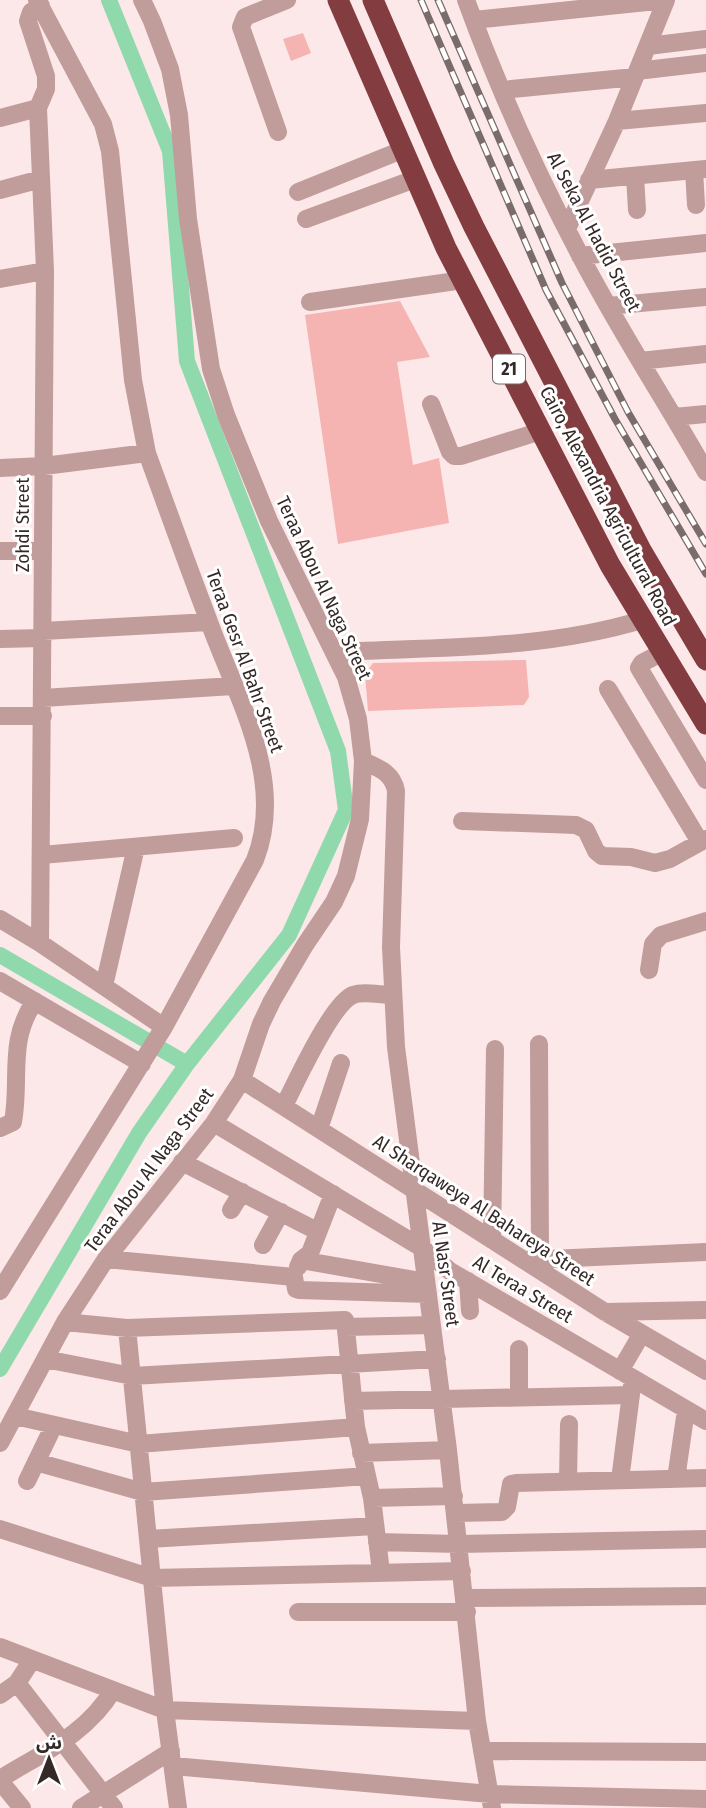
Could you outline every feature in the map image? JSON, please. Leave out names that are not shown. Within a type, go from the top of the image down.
[{"type":"highway","name":"Cairo, Alexandria Agricultural Road","points":[[338,0],[402,150],[463,280],[610,565],[706,724]]},
{"type":"highway","name":"Cairo, Alexandria Agricultural Road","points":[[373,0],[474,227],[641,550],[706,660]]},
{"type":"street","name":"Teraa Abou Al Naga Street","points":[[0,1443],[65,1322],[106,1259],[214,1123],[242,1080],[272,1000],[334,902],[346,876],[360,819],[363,761],[358,719],[346,677],[269,520],[226,415],[211,369],[188,219],[179,115],[170,69],[142,0]]},
{"type":"street","points":[[278,132],[241,27],[245,17],[287,0]]},
{"type":"street","name":"Al Seka Al Hadid Street","points":[[467,0],[502,90],[580,256],[706,472]]},
{"type":"street","points":[[474,20],[666,0],[617,121],[568,229]]},
{"type":"street","name":"Zohdi Street","points":[[39,3],[31,12],[28,21],[46,76],[46,89],[38,108],[45,271],[40,943]]},
{"type":"street","name":"Teraa Gesr Al Bahr Street","points":[[0,1291],[164,1027],[256,859],[266,818],[262,767],[257,746],[147,453],[133,380],[110,151],[103,124],[39,3]]},
{"type":"street","points":[[648,46],[706,39]]},
{"type":"street","points":[[502,90],[706,63]]},
{"type":"street","points":[[0,118],[38,108]]},
{"type":"street","points":[[617,121],[706,113]]},
{"type":"street","points":[[298,192],[402,150]]},
{"type":"street","points":[[589,180],[700,169],[696,205]]},
{"type":"street","points":[[635,176],[638,210]]},
{"type":"street","points":[[0,190],[41,179]]},
{"type":"street","points":[[306,219],[415,179]]},
{"type":"street","points":[[580,256],[706,243]]},
{"type":"street","points":[[0,279],[45,271]]},
{"type":"street","points":[[310,302],[463,280]]},
{"type":"street","points":[[608,306],[706,297]]},
{"type":"street","points":[[640,361],[706,354]]},
{"type":"street","points":[[431,404],[454,456],[541,431]]},
{"type":"street","points":[[674,417],[706,414]]},
{"type":"street","points":[[0,468],[44,466],[147,453]]},
{"type":"street","points":[[0,551],[43,551]]},
{"type":"street","points":[[334,652],[548,641],[602,632],[642,620]]},
{"type":"street","points":[[0,639],[209,622]]},
{"type":"street","points":[[661,653],[642,663],[639,668],[706,780]]},
{"type":"street","points":[[0,716],[43,707],[233,686]]},
{"type":"street","points":[[462,821],[576,825],[589,834],[596,850],[603,856],[631,857],[655,863],[670,859],[703,841],[608,690]]},
{"type":"street","name":"Al Nasr Street","points":[[363,761],[389,774],[396,791],[392,995],[413,1189],[449,1450],[477,1721],[491,1801]]},
{"type":"street","points":[[42,855],[234,838]]},
{"type":"street","points":[[104,986],[136,847]]},
{"type":"street","points":[[0,919],[164,1027]]},
{"type":"street","points":[[649,970],[653,944],[661,935],[706,921]]},
{"type":"street","points":[[0,981],[142,1064]]},
{"type":"street","points":[[284,1107],[320,1035],[349,998],[359,994],[392,995]]},
{"type":"street","points":[[0,1128],[13,1122],[8,1044],[35,1001]]},
{"type":"street","points":[[539,1044],[531,1259],[706,1252]]},
{"type":"street","points":[[492,1240],[495,1049]]},
{"type":"street","points":[[319,1129],[341,1063]]},
{"type":"street","name":"Al Sharqaweya Al Bahareya Street","points":[[242,1080],[492,1240],[531,1259],[641,1335],[706,1371]]},
{"type":"street","name":"Al Teraa Street","points":[[214,1123],[422,1248],[443,1266],[628,1382],[699,1413]]},
{"type":"street","points":[[182,1162],[317,1231]]},
{"type":"street","points":[[231,1210],[242,1192]]},
{"type":"street","points":[[333,1194],[310,1253],[297,1268],[298,1290],[340,1292],[427,1288]]},
{"type":"street","points":[[262,1245],[281,1212]]},
{"type":"street","points":[[106,1259],[297,1268],[340,1267],[427,1288]]},
{"type":"street","points":[[340,1267],[340,1292]]},
{"type":"street","points":[[468,1281],[470,1311]]},
{"type":"street","points":[[605,1312],[706,1310]]},
{"type":"street","points":[[65,1322],[127,1328],[339,1318],[345,1320],[356,1427],[372,1498],[381,1572]]},
{"type":"street","points":[[346,1328],[432,1325]]},
{"type":"street","points":[[127,1328],[165,1710],[178,1808]]},
{"type":"street","points":[[620,1480],[628,1382],[641,1335]]},
{"type":"street","points":[[519,1349],[519,1397]]},
{"type":"street","points":[[45,1359],[132,1376],[437,1359]]},
{"type":"street","points":[[353,1401],[519,1397],[628,1382]]},
{"type":"street","points":[[676,1479],[699,1413]]},
{"type":"street","points":[[15,1416],[139,1444],[356,1427]]},
{"type":"street","points":[[568,1482],[569,1424]]},
{"type":"street","points":[[27,1481],[54,1425]]},
{"type":"street","points":[[361,1453],[449,1450]]},
{"type":"street","points":[[36,1462],[143,1492],[367,1476]]},
{"type":"street","points":[[372,1498],[455,1504],[504,1511],[511,1484],[706,1478]]},
{"type":"street","points":[[0,1529],[152,1578],[462,1571]]},
{"type":"street","points":[[148,1539],[376,1534],[459,1544],[706,1539]]},
{"type":"street","points":[[298,1612],[706,1596]]},
{"type":"street","points":[[0,1647],[165,1710],[477,1721]]},
{"type":"street","points":[[0,1695],[16,1683],[32,1660]]},
{"type":"street","points":[[16,1683],[109,1801]]},
{"type":"street","points":[[22,1808],[0,1780],[92,1720],[113,1690]]},
{"type":"street","points":[[482,1751],[706,1752]]},
{"type":"street","points":[[81,1808],[109,1801],[172,1758],[491,1801],[706,1799]]},
{"type":"building","points":[[303,33],[311,53],[291,61],[283,39]]},
{"type":"building","points":[[400,301],[430,357],[397,362],[413,465],[439,458],[449,523],[338,544],[305,315]]},
{"type":"building","points":[[526,660],[529,697],[524,705],[368,711],[365,674],[373,663]]},
{"type":"waterway","points":[[0,1369],[139,1133],[187,1064],[289,935],[346,810],[338,751],[187,361],[170,151],[109,0]]},
{"type":"waterway","points":[[0,955],[187,1064]]},
{"type":"railway","points":[[421,0],[546,290],[615,419],[706,574]]},
{"type":"railway","points":[[438,0],[562,283],[628,412],[706,544]]}]
